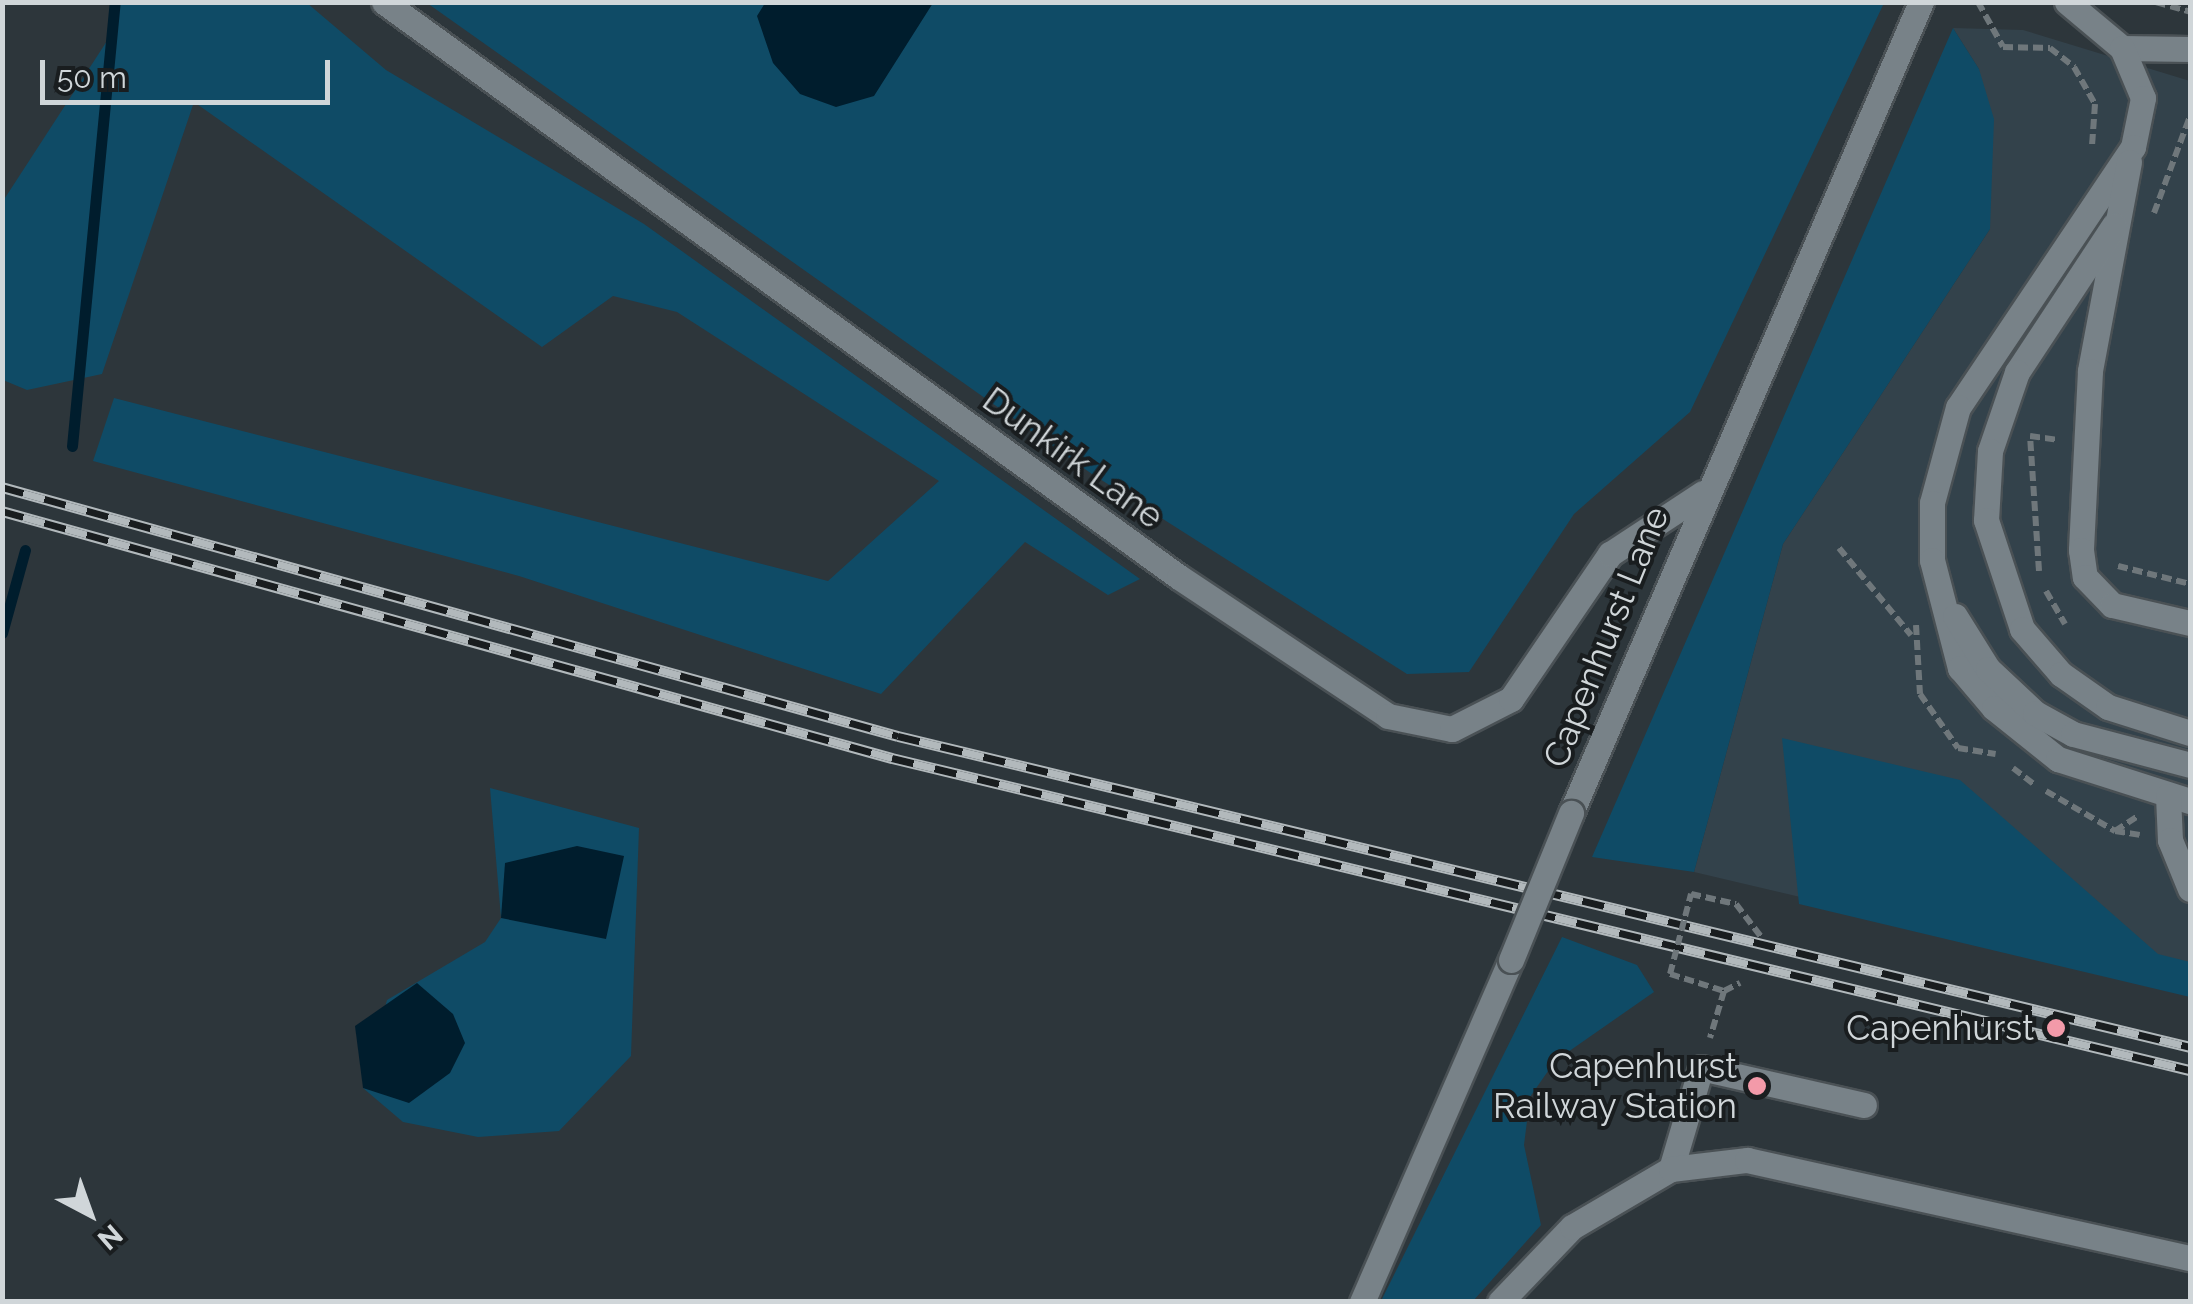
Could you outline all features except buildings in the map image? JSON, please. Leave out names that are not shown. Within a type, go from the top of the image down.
[{"type":"street","name":"Dunkirk Lane","points":[[384,2],[1180,578],[1388,716],[1452,729],[1511,699],[1610,554],[1704,494]]},
{"type":"street","name":"Capenhurst Lane","points":[[1362,1302],[1511,960],[1704,494],[1921,2]]},
{"type":"street","points":[[2067,2],[2122,48],[2143,98],[2114,225],[2090,371],[2086,577],[2112,605],[2190,623]]},
{"type":"street","points":[[2122,48],[2190,49]]},
{"type":"street","points":[[2133,148],[1958,407],[1932,503],[1932,560],[1960,668],[1994,708],[2058,759],[2179,798],[2170,840],[2190,890]]},
{"type":"street","points":[[2114,225],[2018,372],[1990,451],[1986,520],[2022,630],[2061,674],[2108,707],[2190,733]]},
{"type":"street","points":[[1932,560],[1960,629],[2036,713],[2073,734],[2190,765]]},
{"type":"street","points":[[1671,1169],[1701,1068],[1864,1106]]},
{"type":"street","points":[[1500,1302],[1572,1227],[1671,1169],[1747,1160],[2190,1258]]},
{"type":"path","points":[[2156,2],[2190,12]]},
{"type":"path","points":[[2152,218],[2190,116]]},
{"type":"path","points":[[1839,548],[1912,636]]},
{"type":"path","points":[[2106,558],[2190,584]]},
{"type":"path","points":[[1740,983],[1724,991],[1670,974],[1690,894],[1736,904],[1762,938]]},
{"type":"path","points":[[1701,1068],[1724,991]]},
{"type":"shaded area","points":[[765,2],[933,3],[874,96],[836,107],[800,94],[773,63],[757,16]]},
{"type":"shaded area","points":[[115,3],[307,3],[386,70],[644,224],[1140,579],[1108,595],[1025,542],[881,694],[519,576],[93,461],[114,398],[828,581],[939,481],[677,312],[613,296],[542,347],[194,102],[102,374],[27,390],[3,380],[3,201],[107,41]]},
{"type":"shaded area","points":[[427,3],[1884,3],[1690,412],[1574,514],[1469,672],[1407,674],[1092,474]]},
{"type":"shaded area","points":[[1953,28],[2023,30],[2190,81],[2190,989],[1694,872],[1783,544],[1990,229],[1979,69]]},
{"type":"shaded area","points":[[1953,28],[1979,69],[1994,119],[1990,229],[1783,544],[1694,872],[1592,857]]},
{"type":"shaded area","points":[[1782,738],[1960,780],[2158,954],[2190,962],[2190,997],[1799,904]]},
{"type":"shaded area","points":[[490,788],[639,828],[631,1056],[559,1131],[478,1137],[403,1122],[363,1088],[387,1000],[485,942],[501,918]]},
{"type":"shaded area","points":[[577,846],[624,856],[606,939],[501,918],[505,863]]},
{"type":"shaded area","points":[[1562,937],[1637,965],[1654,992],[1555,1061],[1530,1097],[1524,1145],[1541,1225],[1473,1301],[1381,1301]]},
{"type":"shaded area","points":[[417,983],[453,1014],[465,1043],[450,1073],[409,1103],[363,1088],[355,1026]]},
{"type":"waterway","points":[[72,446],[115,2]]},
{"type":"waterway","points":[[2,633],[25,550]]},
{"type":"railway","points":[[2,487],[898,736],[2190,1047]]},
{"type":"railway","points":[[2,511],[892,758],[2190,1070]]},
{"type":"place","name":"Capenhurst","points":[[2056,1028]]},
{"type":"place","name":"Capenhurst Railway Station","points":[[1757,1086]]}]
